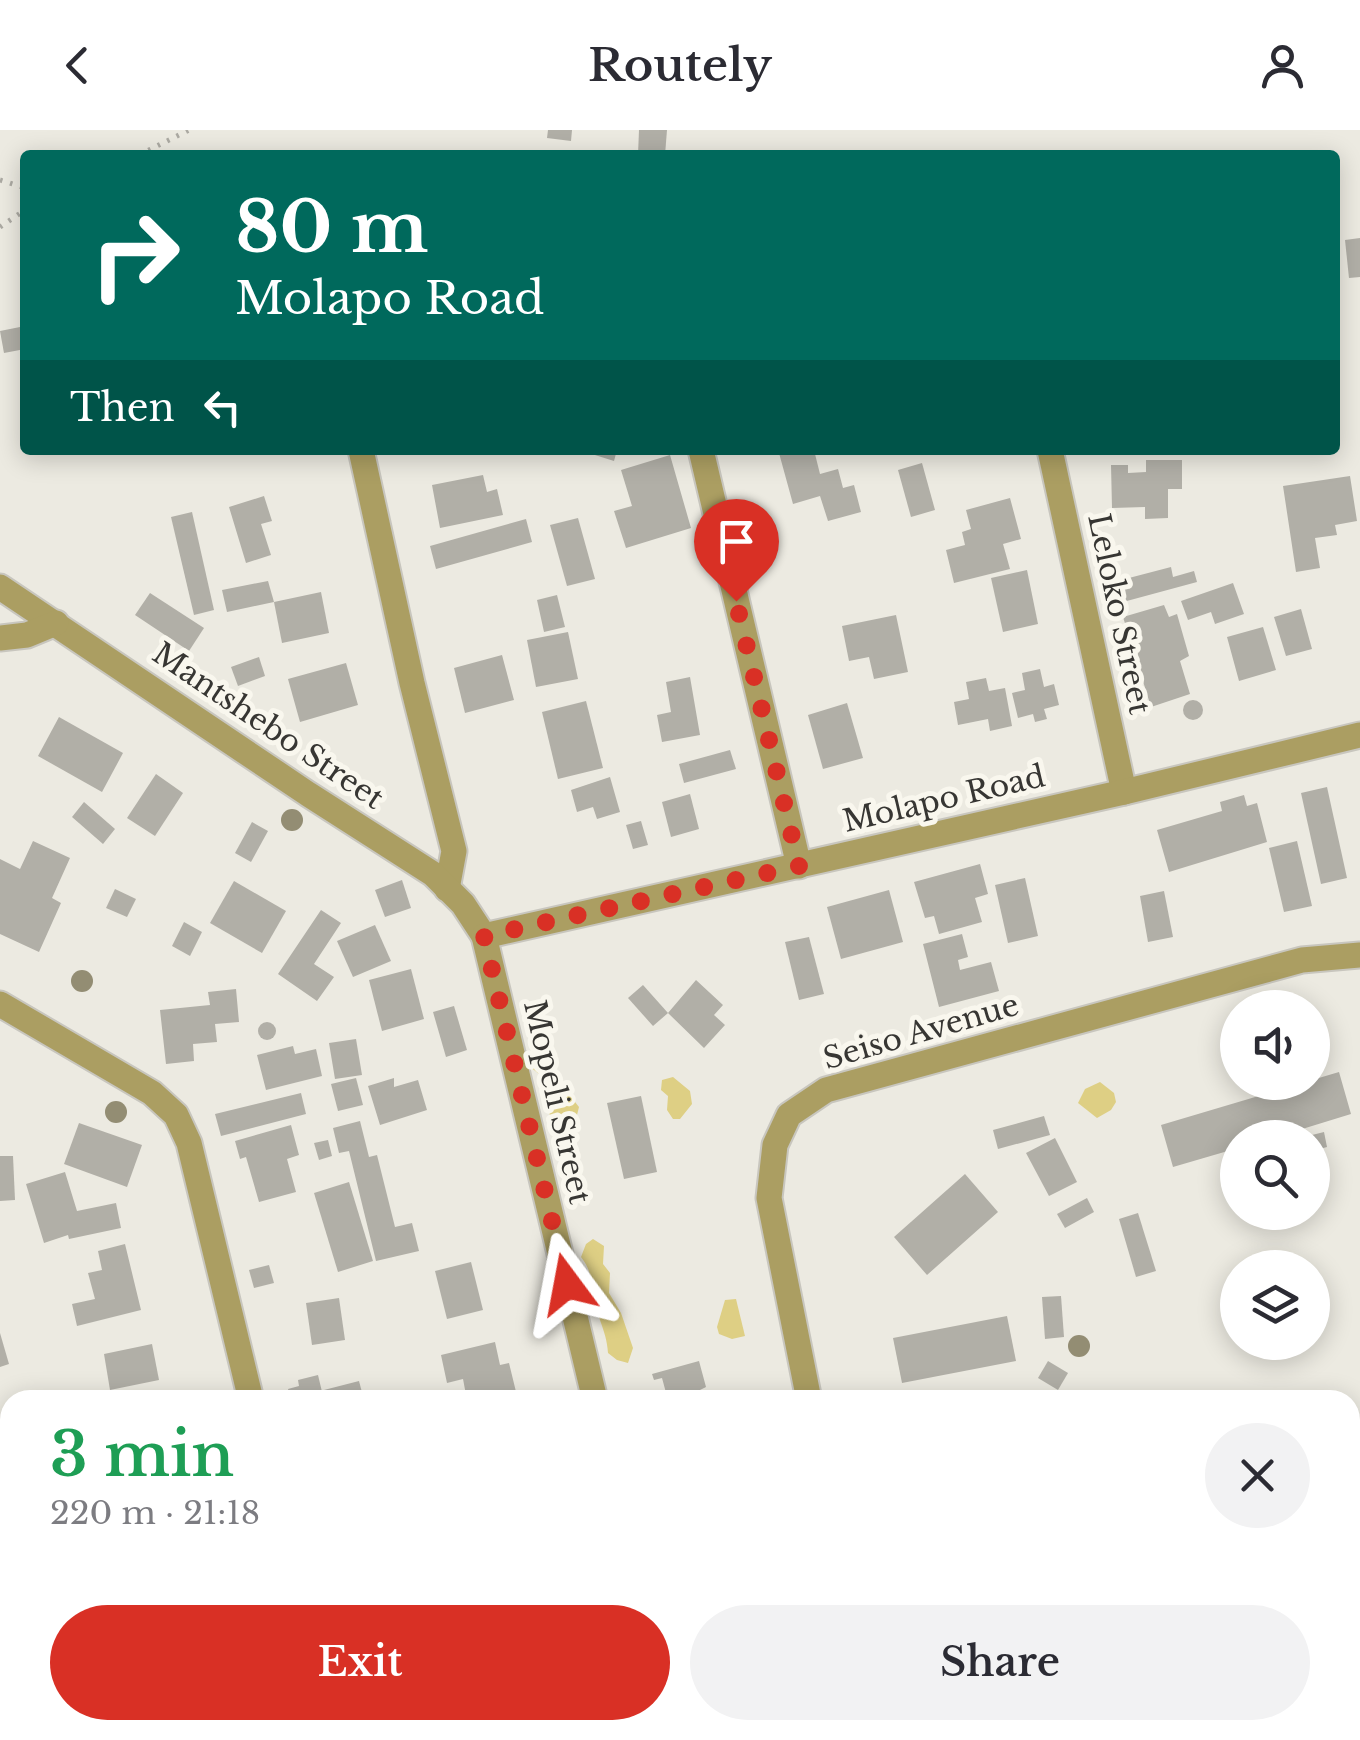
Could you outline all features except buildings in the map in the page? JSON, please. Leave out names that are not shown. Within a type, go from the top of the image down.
[{"type":"street","points":[[363,455],[412,683],[454,851],[447,889]]},
{"type":"street","points":[[701,455],[799,866]]},
{"type":"street","name":"Leloko Street","points":[[1051,455],[1124,792]]},
{"type":"street","name":"Mantshebo Street","points":[[0,587],[432,874],[463,904],[484,936]]},
{"type":"street","points":[[0,638],[27,634],[56,623]]},
{"type":"street","name":"Molapo Road","points":[[484,936],[1360,736]]},
{"type":"street","name":"Mopeli Street","points":[[484,936],[592,1390]]},
{"type":"street","name":"Seiso Avenue","points":[[807,1390],[769,1198],[774,1145],[789,1115],[826,1090],[1302,960],[1360,955]]},
{"type":"street","points":[[0,1004],[152,1093],[176,1115],[189,1143],[249,1390]]},
{"type":"path","points":[[149,150],[189,130]]},
{"type":"shaded area","points":[[540,1041],[549,1046],[559,1082],[579,1107],[570,1143],[558,1142],[550,1122],[548,1081],[529,1066],[529,1054]]},
{"type":"shaded area","points":[[673,1077],[690,1091],[692,1104],[680,1119],[673,1119],[667,1110],[668,1096],[661,1090],[662,1080]]},
{"type":"shaded area","points":[[1100,1082],[1114,1093],[1116,1102],[1097,1118],[1078,1103],[1085,1089]]},
{"type":"shaded area","points":[[593,1239],[604,1246],[603,1264],[610,1273],[609,1293],[633,1348],[628,1363],[608,1353],[592,1279],[581,1257],[586,1244]]},
{"type":"shaded area","points":[[736,1299],[745,1336],[732,1339],[719,1334],[717,1327],[725,1300]]},
{"type":"route","points":[[567,1284],[484,936],[799,866],[736,601]]}]
